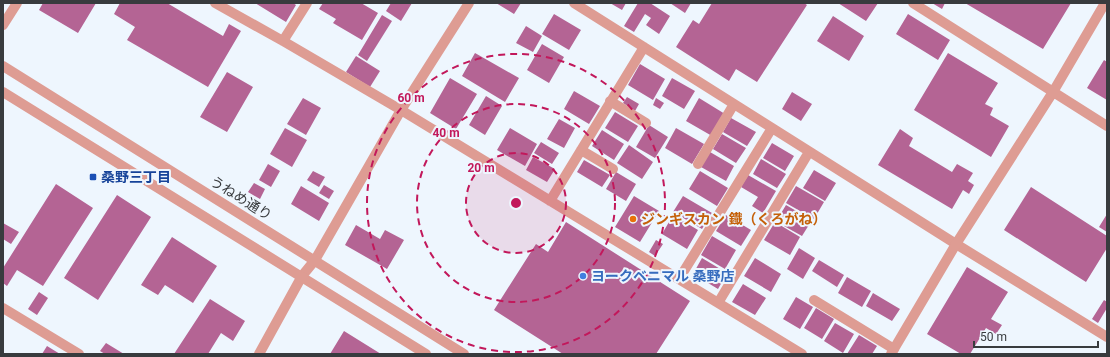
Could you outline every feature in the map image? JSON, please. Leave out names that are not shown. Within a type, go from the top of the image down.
[{"type":"street","points":[[3,25],[17,3]]},
{"type":"street","points":[[215,3],[284,41],[401,110],[802,354]]},
{"type":"street","points":[[284,41],[307,3]]},
{"type":"street","points":[[259,354],[302,276],[315,260],[401,110],[469,3]]},
{"type":"street","points":[[574,3],[956,244],[1107,337]]},
{"type":"street","points":[[913,3],[1107,126]]},
{"type":"street","points":[[814,300],[893,351],[956,244],[1053,92],[1105,3]]},
{"type":"street","points":[[550,201],[644,47]]},
{"type":"street","name":"うねめ通り","points":[[3,66],[464,354]]},
{"type":"street","points":[[3,92],[426,354]]},
{"type":"street","points":[[610,101],[646,123]]},
{"type":"street","points":[[698,164],[734,104]]},
{"type":"street","points":[[679,279],[772,128]]},
{"type":"street","points":[[580,150],[613,170]]},
{"type":"street","points":[[718,303],[810,152]]},
{"type":"street","points":[[3,308],[79,354]]},
{"type":"building","points":[[43,3],[96,3],[78,33],[39,10]]},
{"type":"building","points":[[120,3],[167,3],[223,36],[229,24],[241,31],[208,87],[127,40],[135,27],[114,14]]},
{"type":"building","points":[[255,3],[293,3],[296,5],[286,22]]},
{"type":"building","points":[[323,3],[361,3],[378,13],[362,40],[333,23],[336,19],[319,9]]},
{"type":"building","points":[[391,3],[412,3],[401,21],[386,11]]},
{"type":"building","points":[[496,3],[521,3],[514,14]]},
{"type":"building","points":[[610,3],[626,3],[622,10]]},
{"type":"building","points":[[638,3],[650,3],[670,16],[659,34],[646,25],[651,18],[645,14],[634,32],[624,26]]},
{"type":"building","points":[[670,3],[691,3],[685,13]]},
{"type":"building","points":[[712,3],[804,3],[807,5],[757,82],[736,69],[729,81],[676,47],[693,20],[699,24]]},
{"type":"building","points":[[838,3],[878,3],[866,21]]},
{"type":"building","points":[[932,3],[945,3],[942,9]]},
{"type":"building","points":[[965,3],[1071,3],[1043,49]]},
{"type":"building","points":[[554,14],[581,30],[569,50],[542,34]]},
{"type":"building","points":[[908,14],[950,40],[938,60],[896,34]]},
{"type":"building","points":[[382,15],[392,21],[367,61],[358,55]]},
{"type":"building","points":[[833,16],[864,36],[849,61],[817,41]]},
{"type":"building","points":[[526,26],[542,36],[533,52],[516,43]]},
{"type":"building","points":[[542,44],[564,57],[549,83],[527,70]]},
{"type":"building","points":[[475,53],[519,78],[505,102],[462,76]]},
{"type":"building","points":[[948,53],[998,83],[985,104],[993,108],[990,115],[1009,126],[991,157],[914,110]]},
{"type":"building","points":[[356,56],[380,71],[370,87],[346,72]]},
{"type":"building","points":[[1104,60],[1107,62],[1107,100],[1087,88]]},
{"type":"building","points":[[640,64],[665,79],[653,100],[628,85]]},
{"type":"building","points":[[227,72],[253,87],[227,132],[200,117]]},
{"type":"building","points":[[450,78],[477,94],[456,129],[430,113]]},
{"type":"building","points":[[672,78],[695,91],[684,109],[662,96]]},
{"type":"building","points":[[574,91],[600,106],[589,124],[564,109]]},
{"type":"building","points":[[792,92],[812,104],[801,121],[782,109]]},
{"type":"building","points":[[486,96],[502,106],[485,135],[469,125]]},
{"type":"building","points":[[627,97],[639,104],[635,111],[623,103]]},
{"type":"building","points":[[303,98],[321,108],[306,135],[287,124]]},
{"type":"building","points":[[656,98],[664,103],[660,109],[653,105]]},
{"type":"building","points":[[699,98],[725,114],[712,136],[686,121]]},
{"type":"building","points":[[615,112],[638,126],[628,142],[605,128]]},
{"type":"building","points":[[731,118],[756,132],[747,146],[723,132]]},
{"type":"building","points":[[559,119],[575,128],[564,148],[547,139]]},
{"type":"building","points":[[649,125],[668,137],[655,158],[636,147]]},
{"type":"building","points":[[285,128],[307,140],[292,167],[270,154]]},
{"type":"building","points":[[510,128],[537,144],[525,166],[497,150]]},
{"type":"building","points":[[676,128],[704,144],[692,164],[665,148]]},
{"type":"building","points":[[900,129],[913,138],[909,146],[952,172],[957,164],[973,173],[968,181],[974,185],[969,194],[963,190],[952,209],[878,165]]},
{"type":"building","points":[[602,130],[624,144],[614,160],[592,146]]},
{"type":"building","points":[[722,134],[746,148],[736,163],[713,149]]},
{"type":"building","points":[[541,142],[559,153],[552,164],[534,153]]},
{"type":"building","points":[[772,143],[794,156],[785,171],[763,158]]},
{"type":"building","points":[[629,145],[653,162],[642,179],[617,163]]},
{"type":"building","points":[[710,152],[734,166],[726,181],[701,167]]},
{"type":"building","points":[[533,157],[555,169],[547,182],[526,170]]},
{"type":"building","points":[[761,159],[786,174],[777,188],[753,174]]},
{"type":"building","points":[[584,160],[610,175],[602,187],[577,172]]},
{"type":"building","points":[[268,164],[280,171],[271,187],[259,180]]},
{"type":"building","points":[[814,170],[836,183],[825,201],[803,188]]},
{"type":"building","points":[[313,171],[325,177],[319,187],[307,180]]},
{"type":"building","points":[[700,171],[728,188],[717,206],[689,189]]},
{"type":"building","points":[[616,172],[636,184],[626,201],[606,189]]},
{"type":"building","points":[[748,175],[776,191],[763,213],[752,206],[758,197],[741,187]]},
{"type":"building","points":[[254,183],[265,189],[260,199],[248,192]]},
{"type":"building","points":[[56,184],[93,208],[43,286],[17,270],[7,286],[3,283],[3,268]]},
{"type":"building","points":[[324,185],[334,191],[329,199],[319,193]]},
{"type":"building","points":[[301,186],[329,203],[319,221],[291,204]]},
{"type":"building","points":[[796,186],[824,202],[814,219],[786,203]]},
{"type":"building","points":[[1031,187],[1107,236],[1107,248],[1086,282],[1004,230]]},
{"type":"building","points":[[117,195],[151,217],[98,300],[64,278]]},
{"type":"building","points":[[634,196],[659,211],[640,242],[615,227]]},
{"type":"building","points":[[683,196],[712,213],[702,229],[673,212]]},
{"type":"building","points":[[786,205],[812,220],[802,236],[784,226],[788,220],[780,215]]},
{"type":"building","points":[[1107,214],[1107,232],[1099,227]]},
{"type":"building","points":[[673,215],[698,230],[687,249],[662,234]]},
{"type":"building","points":[[726,215],[751,230],[741,246],[716,231]]},
{"type":"building","name":"ヨークベニマル 桑野店","points":[[566,222],[690,301],[656,354],[563,354],[494,310],[536,244],[548,252]]},
{"type":"building","points":[[775,222],[800,237],[790,255],[764,240]]},
{"type":"building","points":[[3,223],[19,232],[11,244],[3,239]]},
{"type":"building","points":[[356,225],[380,239],[385,230],[404,240],[387,269],[345,245]]},
{"type":"building","points":[[712,236],[736,250],[725,269],[701,255]]},
{"type":"building","points":[[172,237],[217,266],[193,303],[165,285],[158,295],[141,285]]},
{"type":"building","points":[[656,240],[663,244],[655,256],[649,252]]},
{"type":"building","points":[[799,248],[815,258],[803,279],[787,269]]},
{"type":"building","points":[[702,258],[727,273],[718,289],[693,274]]},
{"type":"building","points":[[755,258],[781,274],[771,292],[744,276]]},
{"type":"building","points":[[819,260],[844,275],[837,287],[812,271]]},
{"type":"building","points":[[967,267],[1008,292],[991,319],[1002,325],[996,334],[986,328],[970,354],[961,354],[927,334]]},
{"type":"building","points":[[847,277],[871,291],[862,307],[838,293]]},
{"type":"building","points":[[743,284],[766,298],[755,315],[732,302]]},
{"type":"building","points":[[39,292],[48,298],[37,315],[28,309]]},
{"type":"building","points":[[873,293],[900,309],[892,321],[866,306]]},
{"type":"building","points":[[796,297],[813,307],[800,329],[783,319]]},
{"type":"building","points":[[210,299],[245,321],[233,341],[221,333],[208,354],[174,354]]},
{"type":"building","points":[[1104,300],[1107,302],[1107,308],[1098,323],[1092,319]]},
{"type":"building","points":[[816,308],[834,319],[822,339],[804,328]]},
{"type":"building","points":[[835,323],[854,334],[843,353],[824,341]]},
{"type":"building","points":[[344,331],[381,354],[330,354]]},
{"type":"building","points":[[859,335],[877,346],[872,354],[847,354]]},
{"type":"building","points":[[106,343],[124,354],[105,354],[100,351]]},
{"type":"building","points":[[47,346],[60,354],[42,354]]},
{"type":"place","name":"桑野三丁目","points":[[93,177]]},
{"type":"place","name":"ジンギスカン 鐡（くろがね）","points":[[633,219]]},
{"type":"place","name":"ヨークベニマル 桑野店","points":[[583,276]]}]
